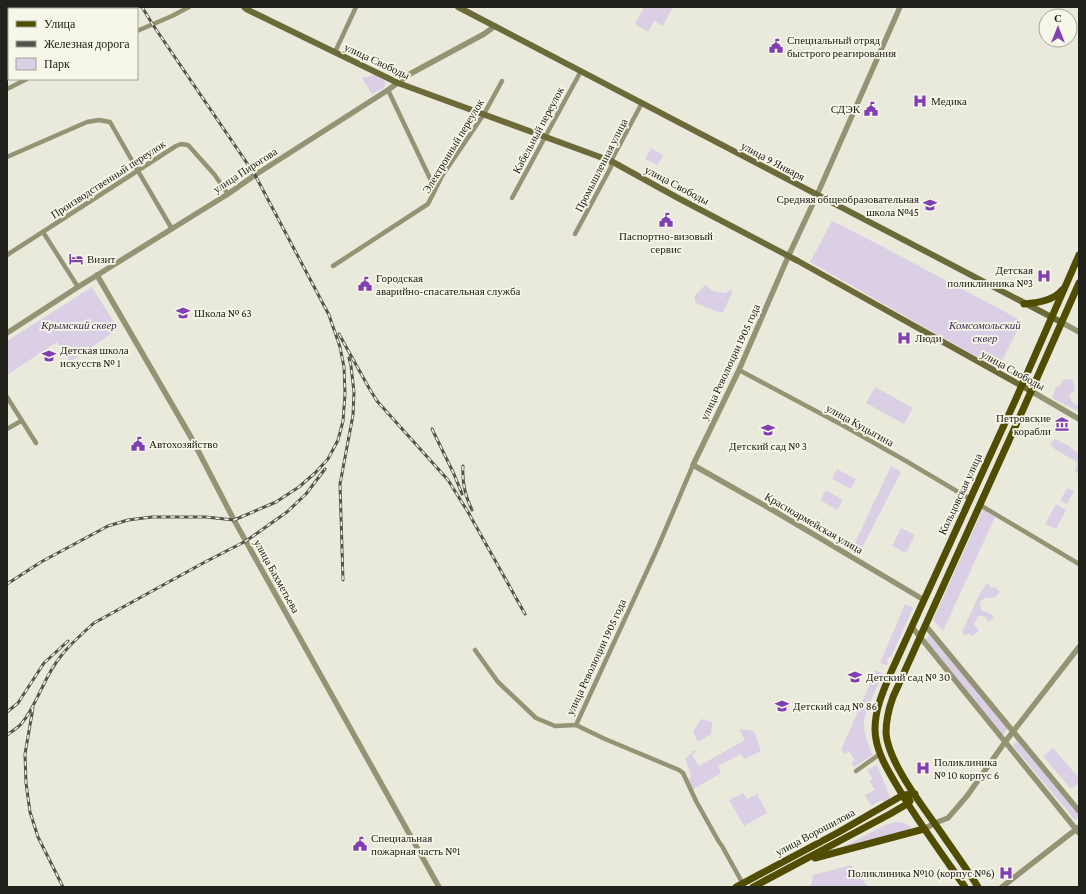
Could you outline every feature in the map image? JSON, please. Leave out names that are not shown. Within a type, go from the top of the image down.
[{"type":"main road","name":"улица 9 Января","points":[[458,7],[1061,322]]},
{"type":"main road","name":"улица Свободы","points":[[244,8],[398,83],[611,161],[747,234],[1031,391]]},
{"type":"main road","name":"Кольцовская улица","points":[[965,887],[907,804],[880,754],[877,745],[875,728],[877,710],[881,695],[1022,386],[1079,255]]},
{"type":"main road","name":"Кольцовская улица","points":[[978,887],[900,771],[893,757],[886,733],[889,711],[893,697],[1079,283]]},
{"type":"main road","points":[[1024,304],[1044,301],[1051,298],[1061,293],[1065,285]]},
{"type":"main road","points":[[903,795],[915,794]]},
{"type":"main road","points":[[907,804],[915,794]]},
{"type":"main road","name":"улица Ворошилова","points":[[739,885],[839,832],[903,795]]},
{"type":"main road","name":"улица Ворошилова","points":[[753,887],[907,804]]},
{"type":"main road","points":[[803,861],[924,829]]},
{"type":"street","points":[[138,31],[189,7]]},
{"type":"street","points":[[335,52],[356,7]]},
{"type":"street","name":"улица Революции 1905 года","points":[[576,724],[658,547],[693,465],[739,370],[788,257],[818,195],[900,7]]},
{"type":"street","name":"улица Пирогова","points":[[7,333],[228,194],[255,175],[388,90],[408,75],[496,26]]},
{"type":"street","name":"Кабельный переулок","points":[[512,198],[581,71]]},
{"type":"street","points":[[7,88],[25,80]]},
{"type":"street","name":"Электронный переулок","points":[[333,266],[428,204],[442,176],[484,114],[502,82]]},
{"type":"street","points":[[388,90],[436,189]]},
{"type":"street","name":"Промышленная улица","points":[[575,234],[611,167],[611,161],[642,103]]},
{"type":"street","points":[[8,155],[88,122],[99,120],[110,122],[172,229]]},
{"type":"street","name":"Производственный переулок","points":[[7,254],[181,144],[188,145],[214,174],[228,194]]},
{"type":"street","points":[[44,232],[78,287]]},
{"type":"street","name":"улица Бахметьева","points":[[97,275],[192,439],[234,520],[439,887]]},
{"type":"street","name":"улица 9 Января","points":[[1061,322],[1079,332]]},
{"type":"street","name":"улица Куцыгина","points":[[739,370],[844,426],[970,499]]},
{"type":"street","name":"улица Свободы","points":[[1031,391],[1079,418]]},
{"type":"street","points":[[7,398],[36,443]]},
{"type":"street","points":[[7,429],[21,421]]},
{"type":"street","name":"Красноармейская улица","points":[[693,465],[776,512],[924,600]]},
{"type":"street","points":[[980,505],[1079,564]]},
{"type":"street","points":[[925,625],[1079,811]]},
{"type":"street","points":[[912,627],[1078,830],[1002,887]]},
{"type":"street","points":[[924,829],[934,823],[948,818],[967,796],[1005,742],[1079,647]]},
{"type":"street","points":[[475,650],[498,682],[536,718],[556,726],[576,724],[605,739],[683,773],[696,801],[718,842],[722,846],[739,885]]},
{"type":"street","points":[[856,770],[880,754]]},
{"type":"green space","points":[[644,7],[673,7],[663,26],[654,21],[648,32],[635,24]]},
{"type":"green space","points":[[374,75],[384,80],[385,84],[384,88],[372,94],[362,78]]},
{"type":"green space","points":[[651,148],[663,155],[658,165],[645,159]]},
{"type":"green space","name":"Комсомольский сквер","points":[[832,221],[1022,321],[998,369],[810,262]]},
{"type":"green space","points":[[705,285],[720,293],[726,293],[731,289],[732,293],[723,312],[720,313],[698,304],[695,301],[695,295]]},
{"type":"green space","name":"Крымский сквер","points":[[92,287],[118,329],[70,362],[57,342],[7,375],[7,341]]},
{"type":"green space","points":[[1064,379],[1073,380],[1075,391],[1069,394],[1072,402],[1079,406],[1079,412],[1052,398],[1056,387],[1060,385]]},
{"type":"green space","points":[[875,387],[913,408],[904,424],[866,403]]},
{"type":"green space","points":[[1055,439],[1069,446],[1079,454],[1079,475],[1075,471],[1077,462],[1056,450],[1050,444]]},
{"type":"green space","points":[[891,466],[901,472],[861,550],[853,547]]},
{"type":"green space","points":[[837,469],[856,479],[851,489],[832,479]]},
{"type":"green space","points":[[1067,488],[1074,491],[1067,504],[1060,501]]},
{"type":"green space","points":[[826,490],[843,500],[837,510],[820,500]]},
{"type":"green space","points":[[1056,504],[1066,510],[1056,529],[1045,524]]},
{"type":"green space","points":[[983,509],[995,517],[943,631],[933,620]]},
{"type":"green space","points":[[901,528],[915,535],[906,553],[892,546]]},
{"type":"green space","points":[[987,583],[990,585],[990,588],[995,587],[1000,592],[995,597],[985,598],[980,602],[981,610],[991,614],[994,618],[989,622],[984,616],[978,616],[974,624],[979,631],[972,636],[969,634],[964,635],[962,632],[978,597]]},
{"type":"green space","points":[[905,604],[913,608],[891,657],[889,657],[887,661],[887,665],[880,663]]},
{"type":"green space","points":[[929,635],[1008,728],[1003,735],[926,640]]},
{"type":"green space","points":[[876,670],[883,674],[869,705],[864,723],[865,735],[873,755],[854,767],[851,763],[855,760],[849,751],[845,754],[841,750]]},
{"type":"green space","points":[[701,719],[712,722],[711,734],[698,742],[693,732]]},
{"type":"green space","points":[[739,729],[754,731],[761,751],[744,759],[741,754],[718,766],[721,773],[692,790],[688,781],[691,775],[685,759],[694,750],[696,752],[692,755],[699,766],[745,740]]},
{"type":"green space","points":[[1017,740],[1079,815],[1079,817],[1075,820],[1013,746]]},
{"type":"green space","points":[[1053,748],[1079,778],[1079,783],[1071,789],[1043,756]]},
{"type":"green space","points":[[877,765],[890,797],[885,804],[882,800],[871,806],[865,795],[875,790],[869,781],[873,779],[867,770]]},
{"type":"green space","points":[[743,793],[747,799],[757,794],[767,813],[744,826],[729,800]]},
{"type":"green space","points":[[896,822],[904,823],[911,827],[903,832],[839,849],[885,825]]},
{"type":"green space","points":[[851,865],[868,887],[809,887],[812,883],[813,875]]},
{"type":"railway","points":[[7,584],[41,562],[108,526],[128,520],[152,517],[206,517],[234,520],[276,502],[299,487],[328,459],[338,440],[343,421],[345,394],[344,367],[340,347],[329,315],[255,175],[142,7]]},
{"type":"railway","points":[[339,334],[377,401],[448,480],[468,512],[525,614]]},
{"type":"railway","points":[[343,580],[340,484],[353,415],[354,392],[349,358]]},
{"type":"railway","points":[[432,429],[462,494]]},
{"type":"railway","points":[[463,466],[464,488],[472,510]]},
{"type":"railway","points":[[7,735],[17,728],[28,715],[50,672],[61,656],[72,643],[94,623],[246,541],[287,512],[306,494],[325,469]]},
{"type":"railway","points":[[7,712],[18,703],[44,663],[68,641]]},
{"type":"railway","points":[[33,708],[25,754],[26,783],[30,812],[38,837],[63,887]]},
{"type":"place","name":"Специальный отряд быстрого реагирования","points":[[776,46]]},
{"type":"place","name":"Медика","points":[[920,101]]},
{"type":"place","name":"СДЭК","points":[[871,109]]},
{"type":"place","name":"Средняя общеобразовательная школа №45","points":[[930,205]]},
{"type":"place","name":"Паспортно-визовый сервис","points":[[666,220]]},
{"type":"place","name":"Визит","points":[[76,259]]},
{"type":"place","name":"Детская поликлинника №3","points":[[1044,276]]},
{"type":"place","name":"Городская аварийно-спасательная служба","points":[[365,284]]},
{"type":"place","name":"Школа № 63","points":[[183,313]]},
{"type":"place","name":"Люди","points":[[904,338]]},
{"type":"place","name":"Детская школа искусств № 1","points":[[49,356]]},
{"type":"place","name":"Петровские корабли","points":[[1062,424]]},
{"type":"place","name":"Детский сад № 3","points":[[768,430]]},
{"type":"place","name":"Автохозяйство","points":[[138,444]]},
{"type":"place","name":"Детский сад № 30","points":[[855,677]]},
{"type":"place","name":"Детский сад № 86","points":[[782,706]]},
{"type":"place","name":"Поликлиника № 10 корпус 6","points":[[923,768]]},
{"type":"place","name":"Специальная пожарная часть №1","points":[[360,844]]},
{"type":"place","name":"Поликлиника №10 (корпус №6)","points":[[1006,873]]}]
